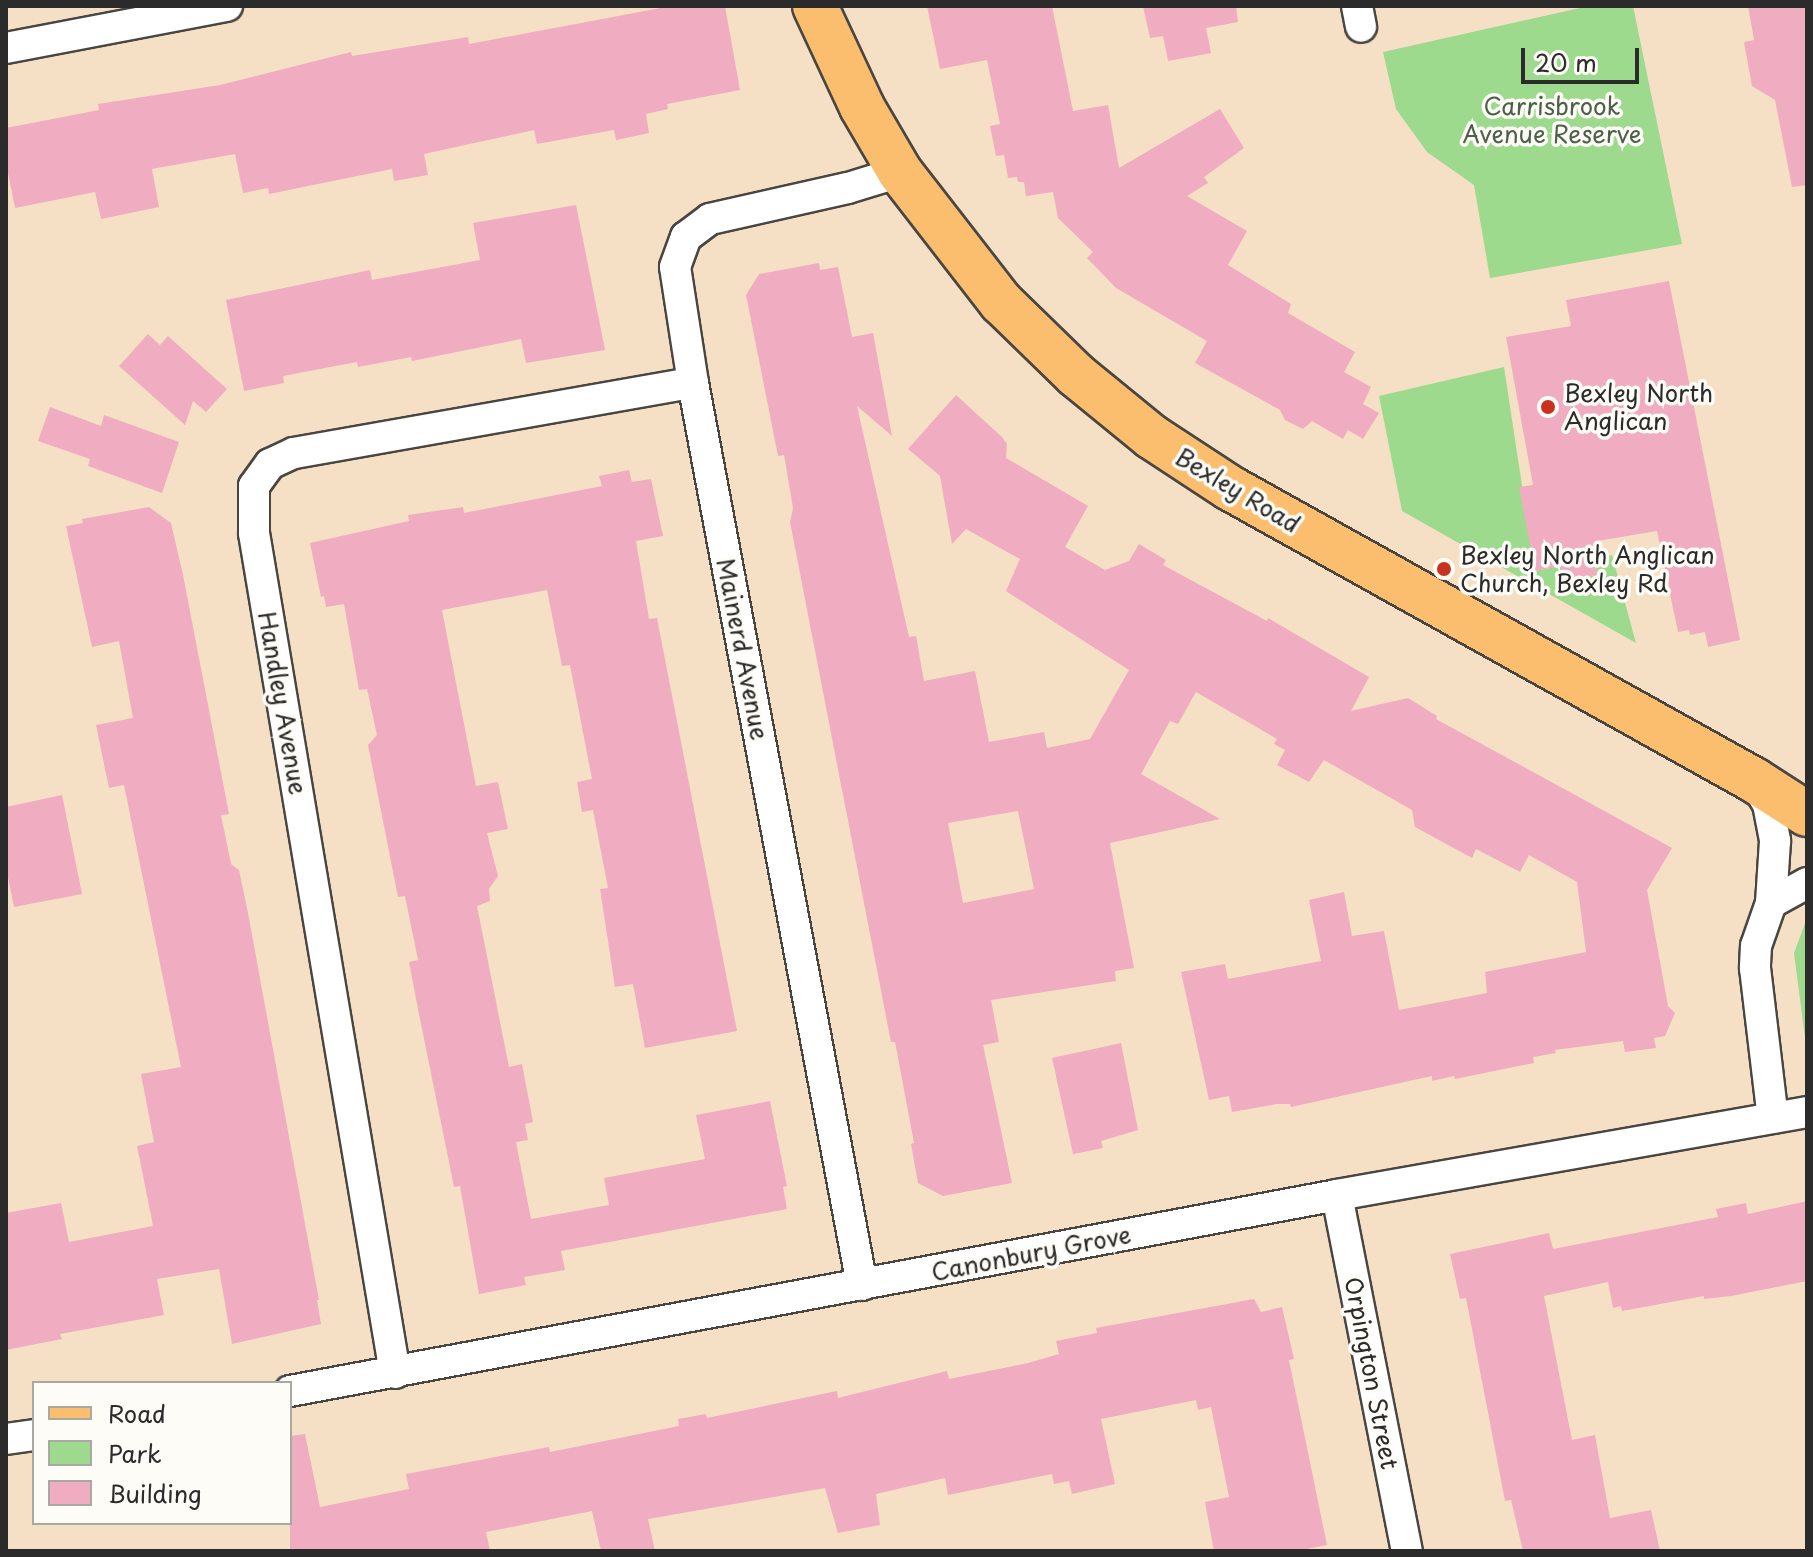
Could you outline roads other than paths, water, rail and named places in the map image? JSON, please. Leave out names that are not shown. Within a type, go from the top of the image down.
[{"type":"main road","name":"Bexley Road","points":[[815,6],[862,107],[900,172],[1001,302],[1076,375],[1152,437],[1266,508],[1754,780],[1807,814]]},
{"type":"street","points":[[6,48],[227,6]]},
{"type":"street","name":"Mainerd Avenue","points":[[862,1285],[693,383],[675,267],[686,237],[710,219],[848,188],[900,172]]},
{"type":"street","name":"Handley Avenue","points":[[395,1373],[254,533],[254,486],[270,464],[294,453],[693,383]]},
{"type":"street","points":[[1754,780],[1773,821],[1771,903],[1756,946],[1755,968],[1773,1118]]},
{"type":"street","points":[[1771,903],[1807,883]]},
{"type":"street","name":"Canonbury Grove","points":[[292,1391],[1337,1195],[1807,1112]]},
{"type":"street","name":"Orpington Street","points":[[1337,1195],[1407,1551]]},
{"type":"street","points":[[6,1439],[32,1435]]},
{"type":"place","name":"Bexley North Anglican","points":[[1548,407]]},
{"type":"place","name":"Bexley North Anglican Church, Bexley Rd","points":[[1444,569]]},
{"type":"park label","name":"Carrisbrook Avenue Reserve","points":[[1552,120]]}]
